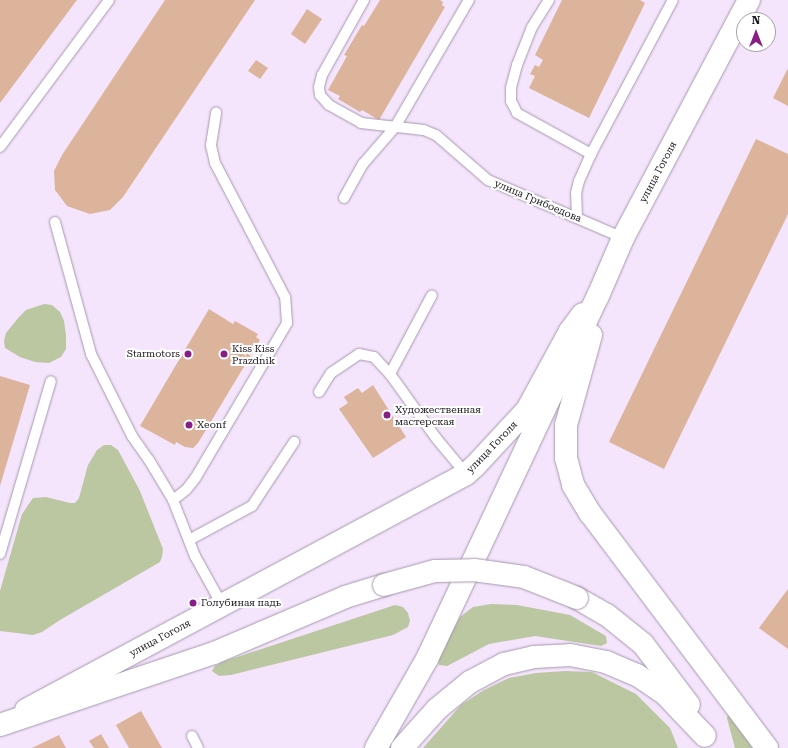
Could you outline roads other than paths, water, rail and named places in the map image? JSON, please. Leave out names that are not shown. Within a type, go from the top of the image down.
[{"type":"main road","name":"улица Гоголя","points":[[0,725],[466,474],[475,466],[527,410],[570,331],[598,296],[623,238],[749,0]]},
{"type":"main road","points":[[376,748],[427,659],[598,296]]},
{"type":"main road","points":[[598,296],[593,330],[566,425],[566,458],[573,485],[590,513],[767,748]]},
{"type":"main road","points":[[0,725],[214,653],[345,597],[384,584],[435,571],[474,570],[524,577],[577,598],[607,614],[643,644],[685,698],[708,742]]},
{"type":"main road","points":[[402,748],[437,709],[470,682],[504,664],[534,657],[570,655],[606,662],[637,675],[664,693],[708,742]]},
{"type":"lane","points":[[0,147],[109,0]]},
{"type":"lane","name":"улица Грибоедова","points":[[364,0],[322,75],[319,87],[320,95],[330,105],[361,123],[424,130],[436,135],[488,180],[623,238]]},
{"type":"lane","points":[[344,198],[363,164],[395,127],[469,0]]},
{"type":"lane","points":[[549,0],[532,27],[517,65],[511,101],[517,113],[591,154]]},
{"type":"lane","points":[[577,218],[576,193],[579,181],[591,154],[673,0]]},
{"type":"lane","points":[[173,500],[186,490],[196,477],[287,323],[285,297],[215,163],[212,145],[216,112]]},
{"type":"lane","points":[[55,222],[91,354],[132,436],[149,460],[173,500],[204,573],[222,605]]},
{"type":"lane","points":[[390,374],[432,295]]},
{"type":"lane","points":[[319,392],[331,373],[359,354],[374,357],[390,374],[436,438],[466,474]]},
{"type":"lane","points":[[0,554],[51,381]]},
{"type":"lane","points":[[189,540],[252,506],[294,442]]},
{"type":"lane","points":[[192,736],[198,748]]},
{"type":"place","name":"Starmotors","points":[[188,354]]},
{"type":"place","name":"Kiss Kiss Prazdnik","points":[[224,354]]},
{"type":"place","name":"Художественная мастерская","points":[[387,415]]},
{"type":"place","name":"Xeonf","points":[[189,425]]},
{"type":"place","name":"Голубиная падь","points":[[193,603]]}]
